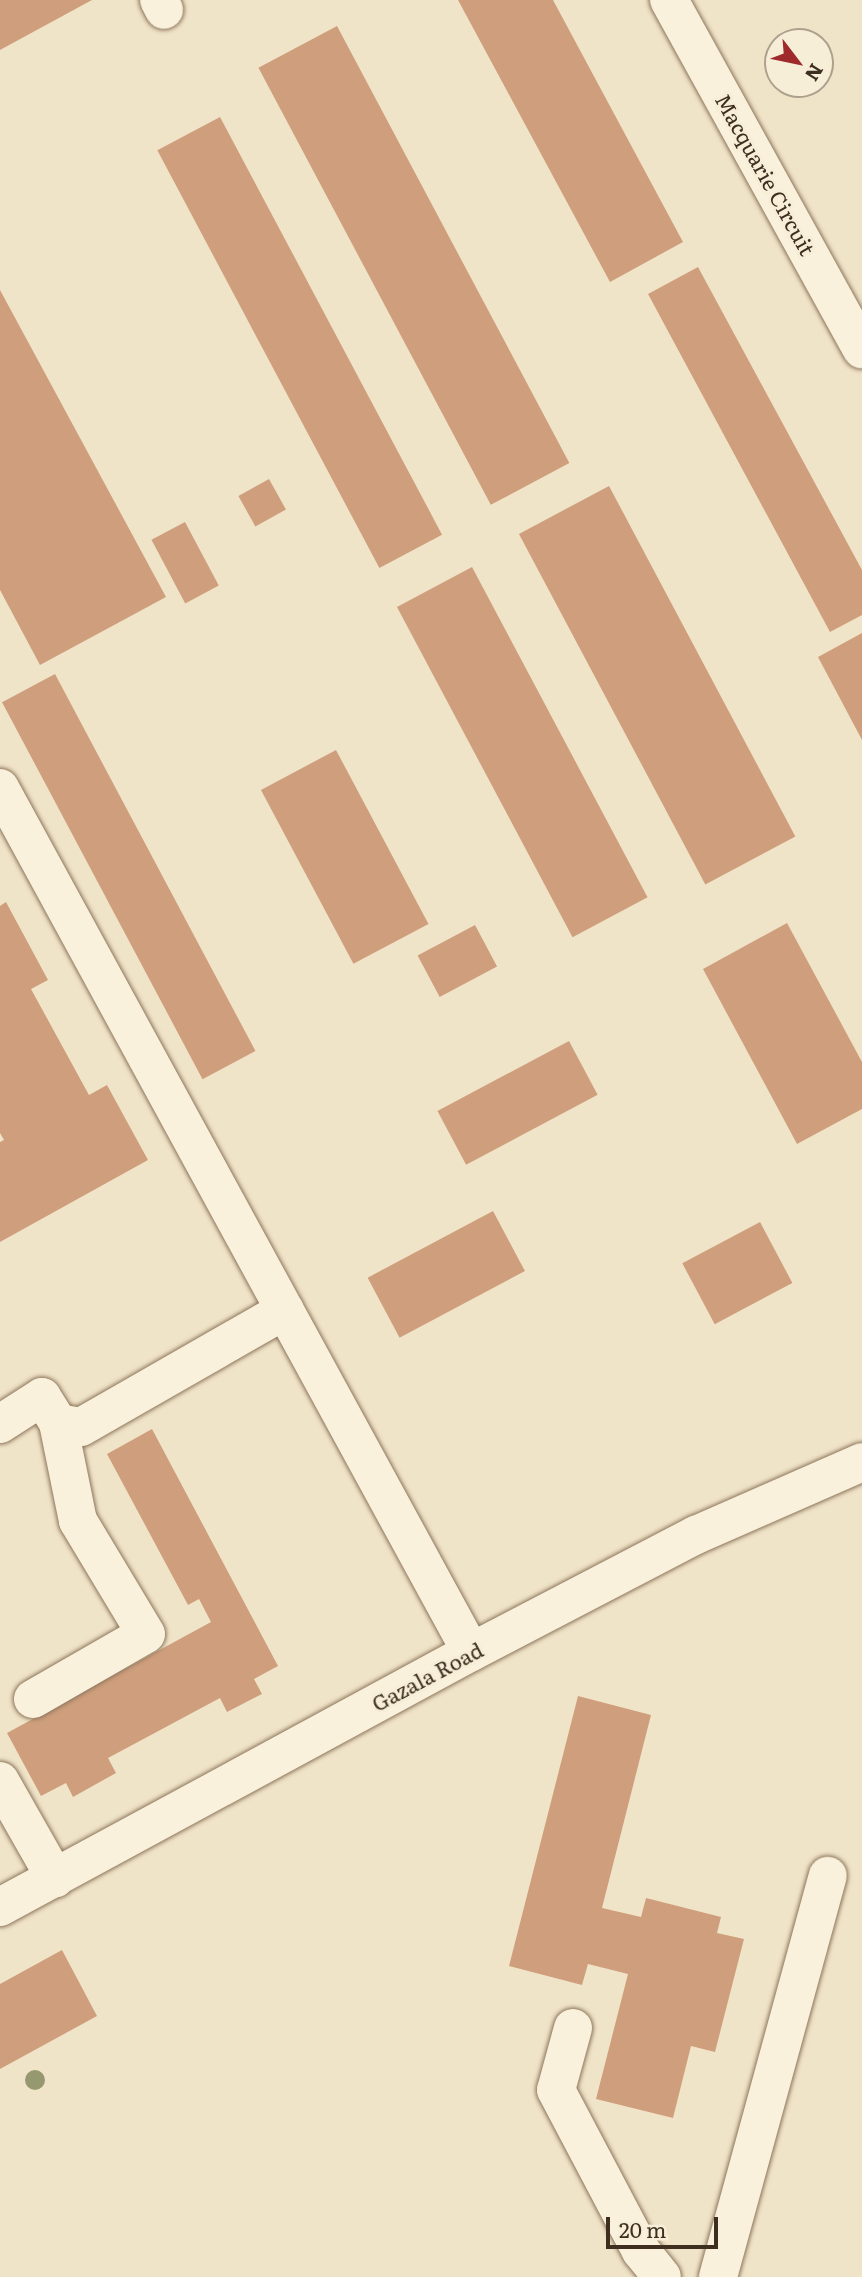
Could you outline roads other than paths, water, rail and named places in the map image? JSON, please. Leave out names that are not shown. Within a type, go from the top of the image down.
[{"type":"street","name":"Macquarie Circuit","points":[[669,0],[862,349]]},
{"type":"street","points":[[0,788],[471,1652]]},
{"type":"street","points":[[58,1423],[81,1427],[285,1310]]},
{"type":"street","points":[[0,1424],[41,1397],[58,1423],[78,1521],[146,1634],[33,1699]]},
{"type":"street","name":"Gazala Road","points":[[0,1907],[471,1652],[696,1535],[862,1462]]},
{"type":"street","points":[[0,1781],[55,1878]]},
{"type":"street","points":[[718,2277],[828,1876]]},
{"type":"street","points":[[573,2028],[556,2090],[641,2251],[662,2277]]}]
